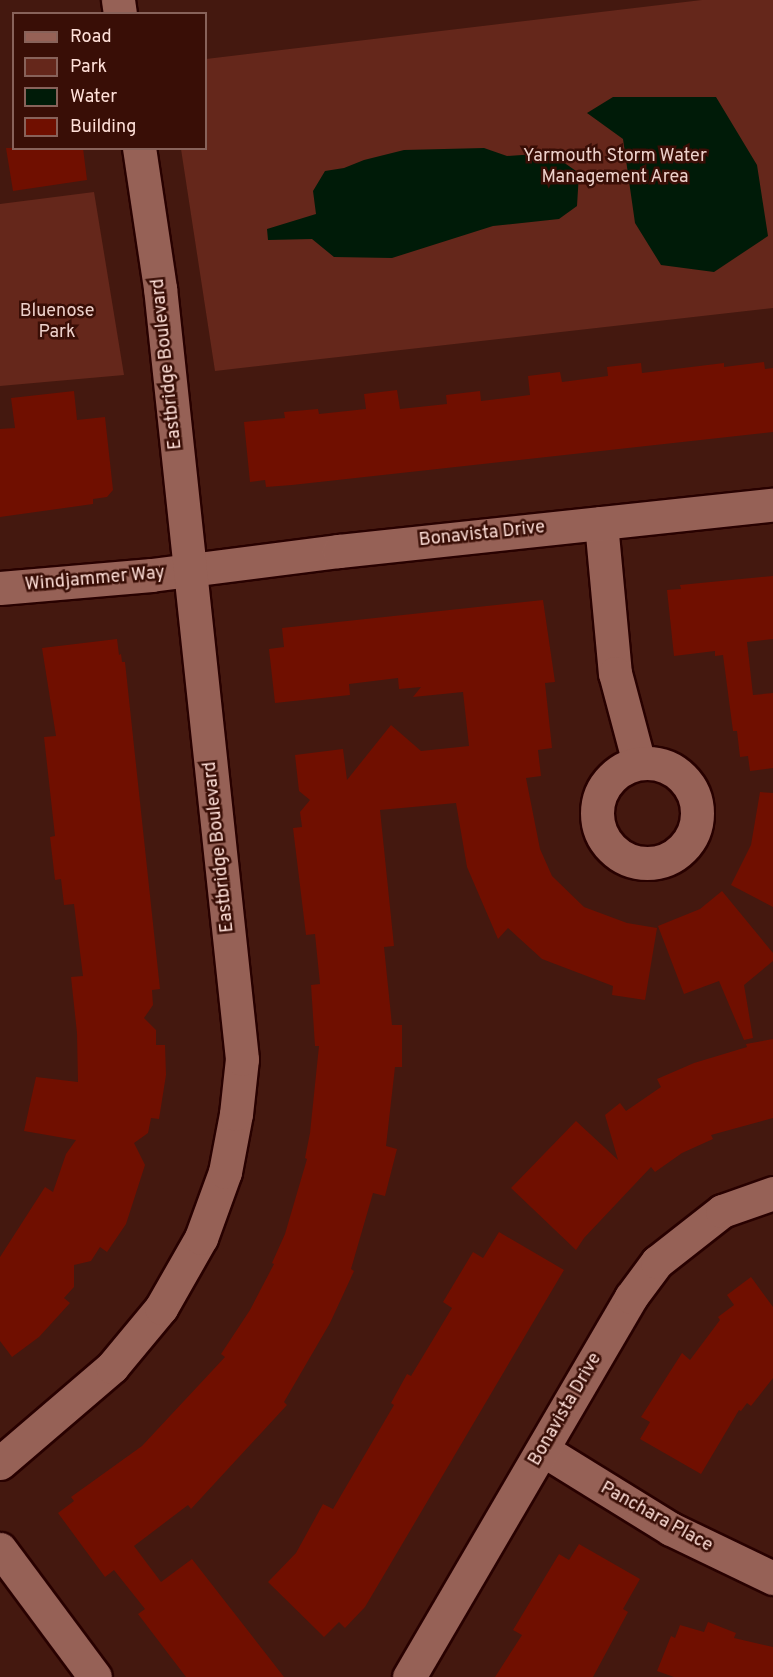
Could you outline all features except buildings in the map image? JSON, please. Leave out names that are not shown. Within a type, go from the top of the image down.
[{"type":"street","name":"Eastbridge Boulevard","points":[[0,1463],[112,1367],[161,1308],[201,1238],[225,1172],[236,1114],[242,1059],[160,288],[140,150]]},
{"type":"street","name":"Bonavista Drive","points":[[191,571],[339,551],[773,505]]},
{"type":"street","points":[[602,523],[615,674],[639,763]]},
{"type":"street","name":"Windjammer Way","points":[[0,588],[191,571]]},
{"type":"street","name":"Bonavista Drive","points":[[409,1677],[631,1297],[657,1262],[722,1211],[773,1193]]},
{"type":"street","name":"Panchara Place","points":[[543,1450],[671,1529],[773,1578]]},
{"type":"street","points":[[0,1549],[95,1677]]},
{"type":"green space","name":"Yarmouth Storm Water Management Area","points":[[702,0],[773,0],[773,308],[215,371],[181,150],[207,150],[207,59]]},
{"type":"green space","name":"Bluenose Park","points":[[94,192],[124,375],[0,386],[0,204]]},
{"type":"water","points":[[613,97],[716,97],[757,165],[768,236],[714,272],[661,265],[635,223],[623,139],[587,113]]},
{"type":"water","points":[[484,148],[507,156],[550,153],[579,173],[577,206],[559,219],[493,226],[392,258],[334,257],[312,239],[268,240],[267,229],[316,214],[313,191],[325,171],[344,168],[364,160],[404,150]]}]
